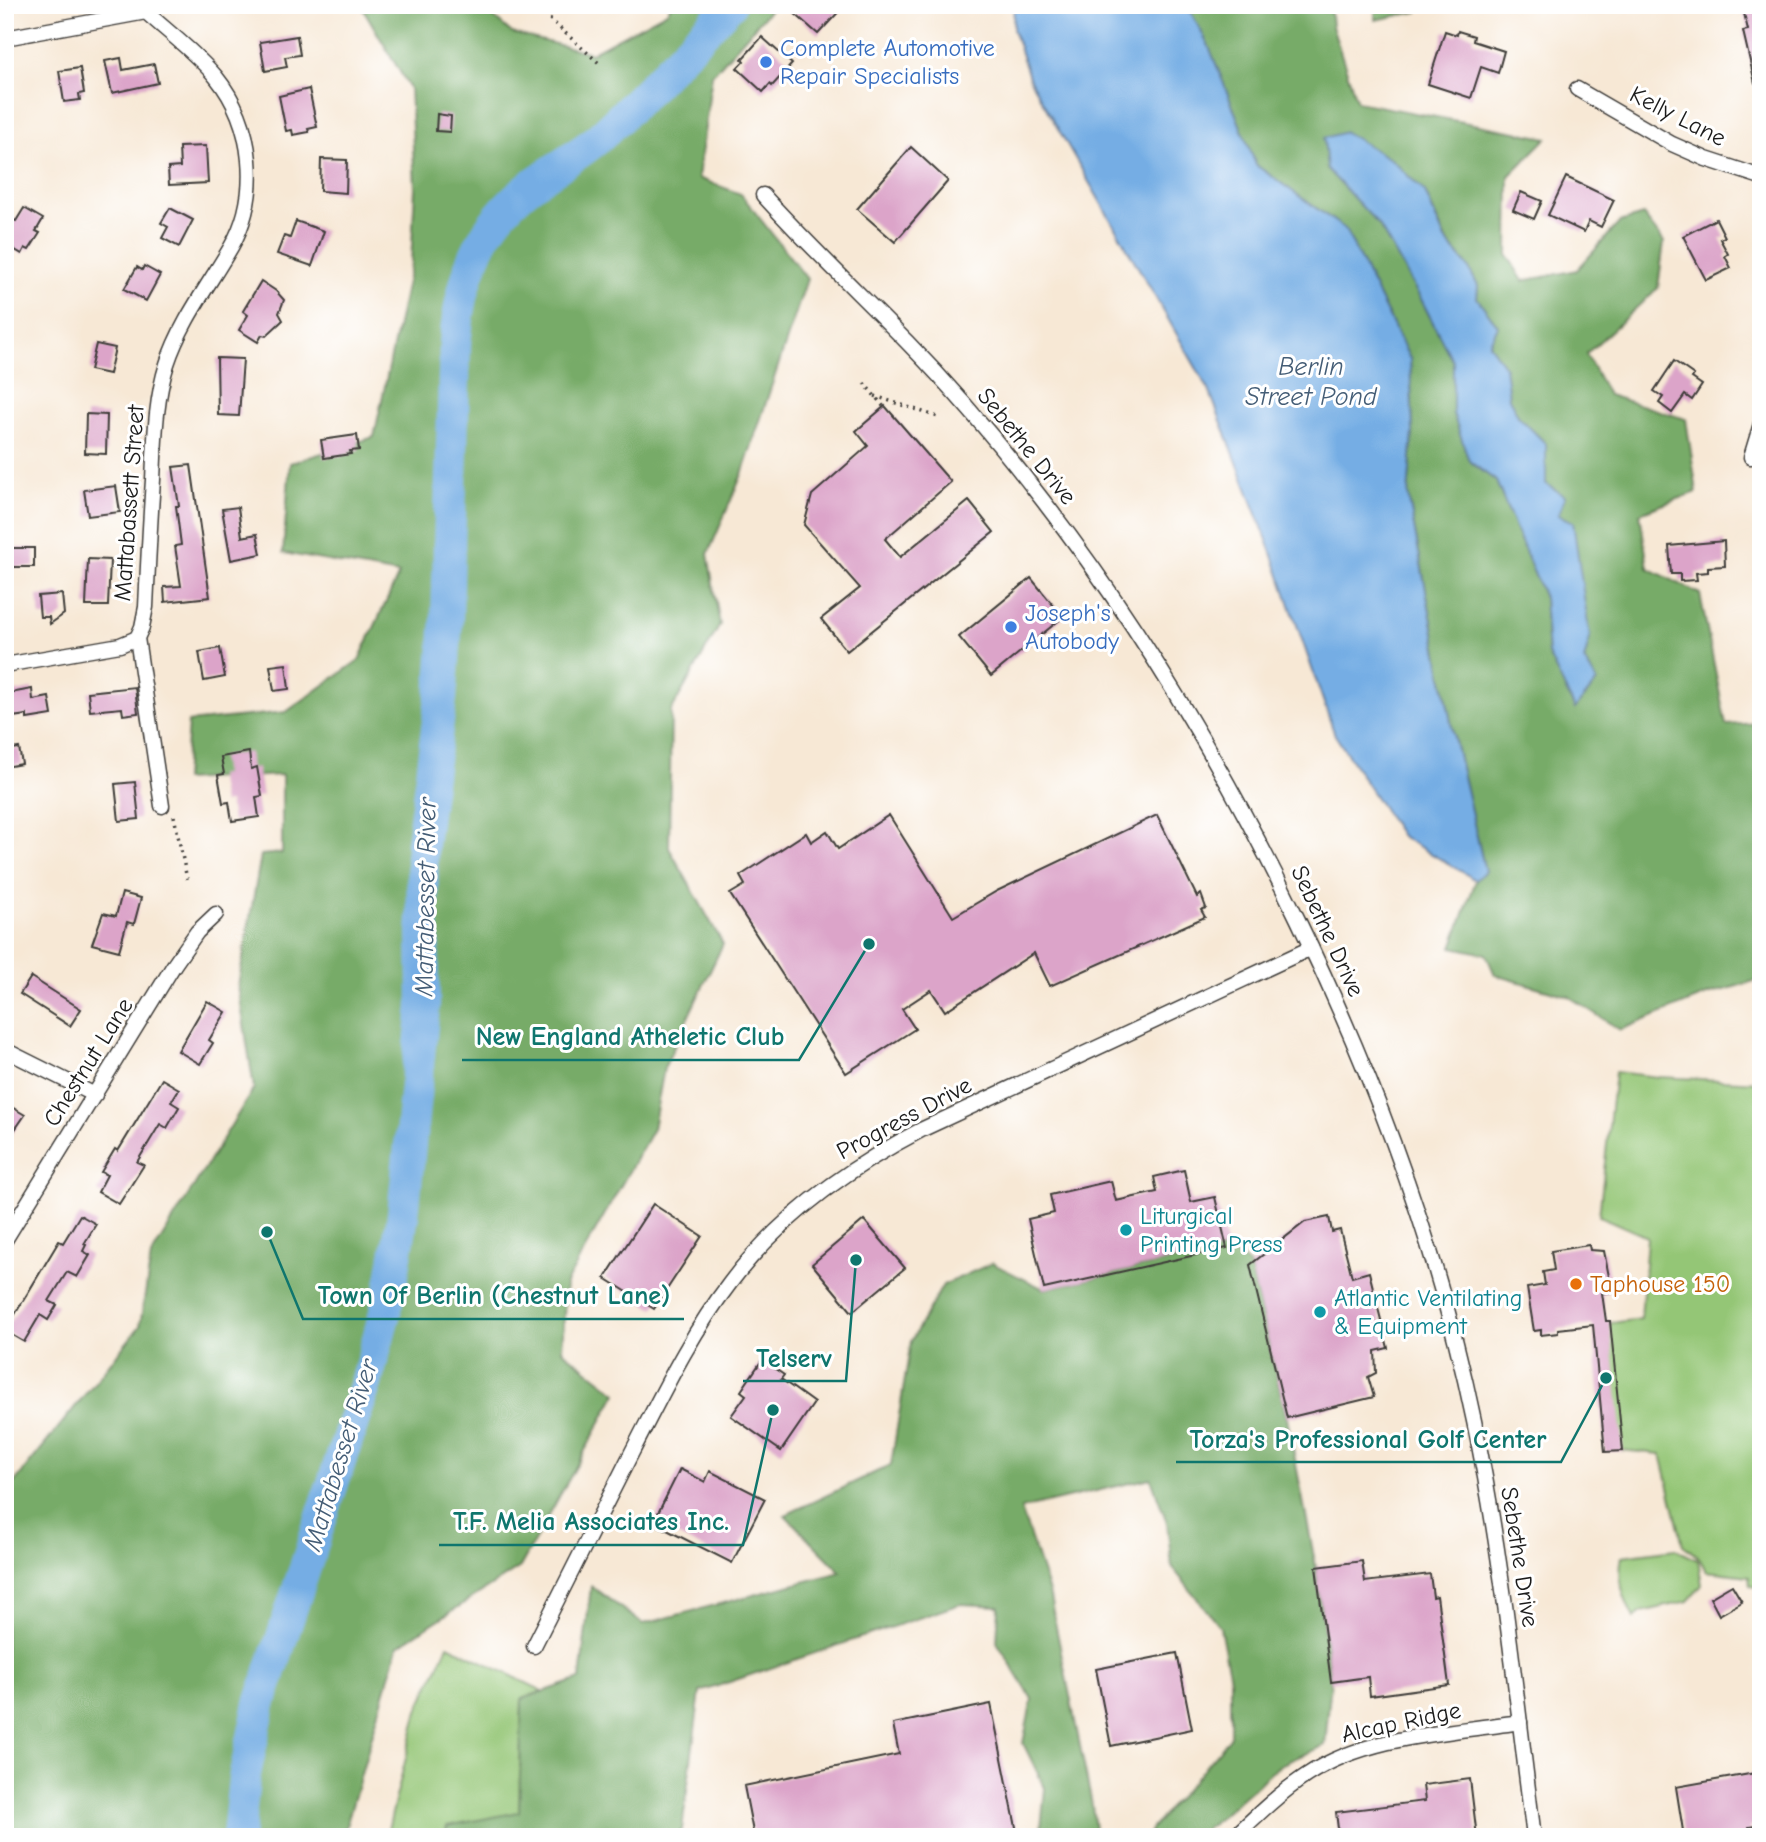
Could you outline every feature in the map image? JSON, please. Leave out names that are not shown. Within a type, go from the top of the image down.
[{"type":"street","points":[[5,38],[146,8]]},
{"type":"street","name":"Mattabassett Street","points":[[146,8],[215,76],[228,95],[245,137],[250,160],[250,179],[242,223],[172,353],[157,403],[146,607],[142,627],[136,638],[168,810]]},
{"type":"street","name":"Kelly Lane","points":[[1577,89],[1672,144],[1706,159],[1761,177]]},
{"type":"street","name":"Sebethe Drive","points":[[763,195],[802,239],[953,390],[1017,467],[1089,562],[1140,635],[1223,772],[1311,948],[1349,1031],[1382,1114],[1434,1265],[1455,1342],[1474,1420],[1489,1501],[1511,1648],[1534,1837]]},
{"type":"street","points":[[1751,457],[1761,424]]},
{"type":"street","points":[[5,665],[120,645],[136,638]]},
{"type":"street","name":"Chestnut Lane","points":[[5,1240],[174,965],[197,932],[216,914]]},
{"type":"street","name":"Progress Drive","points":[[534,1646],[690,1343],[731,1281],[765,1243],[802,1208],[881,1151],[923,1129],[1311,948]]},
{"type":"street","points":[[5,1050],[95,1095]]},
{"type":"street","name":"Alcap Ridge","points":[[1234,1837],[1308,1774],[1337,1759],[1401,1740],[1520,1722]]},
{"type":"path","points":[[534,5],[600,64]]},
{"type":"path","points":[[864,383],[884,407]]},
{"type":"path","points":[[875,396],[938,417]]},
{"type":"path","points":[[168,810],[187,878]]},
{"type":"green space","points":[[361,5],[480,5],[512,33],[591,53],[667,12],[671,5],[774,5],[712,75],[698,178],[741,194],[807,279],[743,472],[708,554],[720,625],[671,711],[669,848],[723,944],[664,1068],[653,1129],[566,1283],[562,1350],[617,1393],[520,1567],[398,1646],[343,1837],[5,1837],[5,1494],[140,1326],[151,1256],[254,1088],[238,986],[261,855],[282,853],[282,775],[184,780],[188,722],[286,712],[359,660],[399,574],[283,553],[290,463],[374,437],[411,263],[415,188],[410,89]]},
{"type":"green space","points":[[1187,5],[1330,5],[1332,26],[1357,102],[1547,138],[1509,176],[1508,256],[1523,281],[1577,270],[1620,222],[1643,215],[1664,242],[1658,288],[1586,354],[1608,395],[1686,419],[1697,492],[1640,513],[1648,568],[1700,594],[1726,725],[1761,723],[1761,979],[1707,995],[1620,1030],[1568,996],[1495,975],[1486,954],[1452,947],[1476,880],[1485,871],[1453,733],[1408,494],[1413,431],[1410,359],[1345,229],[1256,165],[1208,45]],"holes":[[[1327,169],[1425,192],[1446,240],[1467,265],[1478,286],[1477,298],[1498,326],[1489,344],[1505,367],[1509,398],[1518,416],[1546,444],[1546,484],[1565,496],[1558,516],[1590,638],[1584,660],[1597,682],[1575,709],[1548,654],[1544,597],[1496,481],[1469,461],[1453,413],[1453,362],[1379,225]]]},
{"type":"green space","points":[[1375,5],[1417,5],[1417,12],[1375,20]]},
{"type":"green space","points":[[1615,1072],[1761,1082],[1761,1587],[1750,1586],[1749,1576],[1706,1571],[1698,1556],[1683,1545],[1661,1454],[1609,1449],[1595,1325],[1641,1319],[1647,1237],[1599,1216]]},
{"type":"green space","points":[[1227,1248],[1250,1265],[1287,1418],[1316,1567],[1331,1682],[1325,1745],[1280,1765],[1197,1837],[1148,1837],[1151,1829],[1230,1738],[1230,1679],[1220,1627],[1172,1567],[1167,1523],[1151,1478],[1021,1509],[1049,1592],[1092,1805],[1096,1837],[1040,1837],[1045,1788],[1023,1743],[1032,1699],[997,1642],[999,1606],[960,1604],[700,1692],[681,1837],[445,1837],[447,1826],[519,1812],[522,1699],[580,1679],[591,1586],[643,1624],[841,1572],[785,1515],[891,1465],[911,1341],[943,1285],[992,1263],[1044,1289]]},
{"type":"green space","points":[[1675,1549],[1698,1560],[1702,1585],[1688,1601],[1642,1612],[1634,1618],[1622,1588],[1622,1556]]},
{"type":"green space","points":[[448,1645],[543,1691],[522,1699],[519,1813],[447,1826],[445,1837],[386,1837],[418,1710]]},
{"type":"water","name":"Berlin Street Pond","points":[[1014,5],[1187,5],[1208,44],[1256,165],[1345,229],[1410,359],[1413,431],[1408,495],[1453,733],[1485,871],[1476,880],[1401,836],[1335,735],[1272,553],[1209,390],[1030,80],[1013,29]]},
{"type":"water","points":[[1345,132],[1392,160],[1425,192],[1445,240],[1467,265],[1478,286],[1477,298],[1498,326],[1489,344],[1505,367],[1509,398],[1518,416],[1546,444],[1546,484],[1565,496],[1558,515],[1573,522],[1590,638],[1584,660],[1597,682],[1575,709],[1548,654],[1544,597],[1496,481],[1469,461],[1453,413],[1453,362],[1379,225],[1327,169],[1324,138]]},
{"type":"building","points":[[801,5],[845,5],[818,34],[794,13]]},
{"type":"building","points":[[1742,5],[1759,5],[1761,83],[1755,83],[1743,31],[1748,30]]},
{"type":"building","points":[[1445,31],[1457,35],[1458,31],[1474,36],[1473,41],[1504,51],[1498,73],[1481,67],[1471,98],[1428,84]]},
{"type":"building","points":[[297,36],[300,55],[285,57],[287,67],[265,71],[260,42]]},
{"type":"building","name":"Complete Automotive Repair Specialists","points":[[762,37],[792,64],[763,92],[737,68]]},
{"type":"building","points":[[121,58],[123,70],[154,64],[158,83],[112,93],[105,61]]},
{"type":"building","points":[[80,68],[84,93],[79,94],[80,100],[64,102],[59,71]]},
{"type":"building","points":[[309,89],[317,127],[308,129],[309,132],[293,135],[292,130],[286,131],[279,96]]},
{"type":"building","points":[[437,114],[451,116],[450,132],[436,131]]},
{"type":"building","points":[[206,146],[208,183],[169,185],[168,168],[180,167],[179,147]]},
{"type":"building","points":[[911,147],[948,181],[895,242],[857,209]]},
{"type":"building","points":[[321,159],[347,160],[346,193],[320,191]]},
{"type":"building","points":[[1566,177],[1614,200],[1601,227],[1589,221],[1584,232],[1548,215]]},
{"type":"building","points":[[1521,192],[1542,201],[1534,219],[1513,210]]},
{"type":"building","points":[[24,208],[43,219],[36,231],[40,233],[29,250],[25,248],[22,254],[5,244],[5,228],[11,219],[16,221]]},
{"type":"building","points":[[170,208],[193,220],[179,247],[162,238],[168,227],[161,223]]},
{"type":"building","points":[[1716,219],[1725,237],[1720,239],[1728,254],[1725,256],[1731,268],[1706,280],[1683,236]]},
{"type":"building","points":[[296,221],[324,231],[312,266],[277,254],[284,236],[290,238]]},
{"type":"building","points":[[144,266],[160,275],[146,301],[124,289],[137,267],[142,270]]},
{"type":"building","points":[[261,281],[284,300],[279,313],[283,320],[266,336],[262,335],[258,342],[239,330],[248,315],[243,311]]},
{"type":"building","points":[[96,344],[115,348],[109,374],[90,370]]},
{"type":"building","points":[[217,358],[243,359],[239,416],[218,415]]},
{"type":"building","points":[[1674,361],[1694,375],[1692,378],[1702,385],[1692,400],[1685,395],[1672,413],[1659,403],[1663,397],[1654,391]]},
{"type":"building","points":[[885,406],[951,482],[885,539],[900,557],[969,501],[994,532],[847,651],[821,619],[860,588],[804,525],[812,495],[868,446],[856,431]]},
{"type":"building","points":[[86,414],[107,415],[106,454],[85,453]]},
{"type":"building","points":[[357,435],[359,450],[350,451],[351,454],[324,458],[321,440]]},
{"type":"building","points":[[191,465],[210,597],[165,602],[164,587],[181,586],[175,546],[181,545],[176,506],[179,506],[173,467]]},
{"type":"building","points":[[116,486],[120,512],[88,516],[84,490]]},
{"type":"building","points":[[238,507],[242,537],[257,534],[261,554],[231,560],[222,509]]},
{"type":"building","points":[[1724,541],[1725,566],[1708,567],[1708,572],[1696,573],[1697,580],[1680,581],[1680,574],[1671,574],[1669,546]]},
{"type":"building","points":[[5,548],[34,548],[34,567],[5,567]]},
{"type":"building","points":[[88,559],[110,560],[108,606],[86,606]]},
{"type":"building","name":"Joseph's Autobody","points":[[1031,578],[1063,617],[991,676],[959,637]]},
{"type":"building","points":[[62,594],[64,614],[50,624],[49,617],[40,617],[38,596]]},
{"type":"building","points":[[220,648],[225,677],[204,681],[199,652]]},
{"type":"building","points":[[286,664],[289,689],[274,691],[270,666]]},
{"type":"building","points":[[135,687],[138,713],[123,715],[122,708],[90,711],[88,692]]},
{"type":"building","points":[[32,689],[33,700],[49,697],[52,715],[27,719],[27,715],[5,718],[5,694]]},
{"type":"building","points":[[19,748],[22,764],[5,767],[5,750]]},
{"type":"building","points":[[249,752],[251,769],[257,767],[262,796],[256,797],[259,817],[232,821],[229,802],[223,803],[218,775],[224,774],[221,757]]},
{"type":"building","points":[[135,782],[139,819],[119,821],[115,784]]},
{"type":"building","points":[[889,815],[953,917],[997,891],[1157,815],[1197,897],[1201,894],[1206,908],[1201,910],[1205,917],[1050,986],[1034,953],[945,1011],[931,990],[902,1009],[915,1029],[846,1073],[730,894],[745,885],[740,876],[806,833],[811,842],[827,831],[838,849]]},
{"type":"building","points":[[122,893],[141,898],[134,924],[127,922],[119,951],[92,944],[103,913],[116,916]]},
{"type":"building","points":[[31,977],[81,1009],[70,1026],[20,994]]},
{"type":"building","points":[[207,1001],[226,1012],[209,1040],[213,1043],[200,1064],[178,1051]]},
{"type":"building","points":[[162,1079],[179,1089],[171,1102],[179,1107],[167,1128],[160,1124],[137,1162],[144,1165],[119,1204],[98,1192],[107,1175],[101,1172],[115,1149],[118,1151]]},
{"type":"building","points":[[5,1103],[25,1115],[5,1144]]},
{"type":"building","name":"Liturgical Printing Press","points":[[1184,1170],[1191,1202],[1215,1197],[1227,1248],[1044,1289],[1028,1219],[1054,1213],[1050,1195],[1111,1181],[1116,1201],[1157,1192],[1154,1177]]},
{"type":"building","points":[[653,1204],[702,1236],[654,1309],[605,1278]]},
{"type":"building","points":[[80,1215],[96,1224],[84,1244],[86,1245],[83,1251],[90,1255],[77,1277],[67,1272],[49,1301],[57,1305],[48,1320],[40,1315],[24,1342],[5,1331],[59,1241],[63,1243]]},
{"type":"building","name":"Atlantic Ventilating & Equipment","points":[[1329,1217],[1332,1232],[1340,1230],[1352,1277],[1369,1272],[1388,1348],[1375,1351],[1376,1373],[1368,1377],[1374,1397],[1287,1418],[1250,1265],[1305,1222]]},
{"type":"building","points":[[864,1220],[905,1268],[852,1312],[812,1264]]},
{"type":"building","points":[[1589,1245],[1590,1250],[1604,1251],[1612,1292],[1602,1293],[1606,1321],[1610,1321],[1623,1451],[1605,1452],[1593,1325],[1558,1329],[1558,1333],[1541,1335],[1541,1330],[1534,1331],[1527,1288],[1545,1285],[1543,1272],[1554,1270],[1551,1251]]},
{"type":"building","points":[[762,1360],[784,1375],[781,1379],[814,1403],[781,1451],[731,1416],[746,1395],[741,1391]]},
{"type":"building","points":[[680,1469],[705,1482],[710,1471],[765,1499],[732,1563],[653,1523]]},
{"type":"building","points":[[1362,1561],[1365,1582],[1430,1574],[1433,1597],[1437,1596],[1449,1685],[1370,1696],[1368,1677],[1331,1682],[1316,1567]]},
{"type":"building","points":[[1732,1585],[1742,1602],[1719,1615],[1710,1598]]},
{"type":"building","points":[[1177,1653],[1192,1729],[1111,1746],[1096,1669]]},
{"type":"building","points":[[991,1704],[1018,1837],[754,1837],[744,1786],[899,1754],[893,1724]]},
{"type":"building","points":[[1761,1772],[1761,1825],[1749,1827],[1751,1837],[1684,1837],[1676,1787]]},
{"type":"building","points":[[1470,1779],[1477,1837],[1339,1837],[1336,1812],[1425,1801],[1423,1785]]},
{"type":"waterway","name":"Mattabesset River","points":[[238,1837],[244,1779],[260,1704],[367,1380],[389,1297],[403,1215],[424,1006],[422,844],[441,698],[447,619],[455,344],[462,297],[476,254],[499,216],[534,183],[603,134],[730,5]]},
{"type":"place","name":"Complete Automotive Repair Specialists","points":[[766,62]]},
{"type":"place","name":"Joseph's Autobody","points":[[1011,627]]},
{"type":"place","name":"New England Atheletic Club","points":[[869,944]]},
{"type":"place","name":"Liturgical Printing Press","points":[[1126,1230]]},
{"type":"place","name":"Town Of Berlin (Chestnut Lane)","points":[[267,1232]]},
{"type":"place","name":"Telserv","points":[[856,1260]]},
{"type":"place","name":"Taphouse 150","points":[[1576,1284]]},
{"type":"place","name":"Atlantic Ventilating & Equipment","points":[[1320,1312]]},
{"type":"place","name":"Torza's Professional Golf Center","points":[[1606,1378]]},
{"type":"place","name":"T.F. Melia Associates Inc.","points":[[773,1410]]}]
